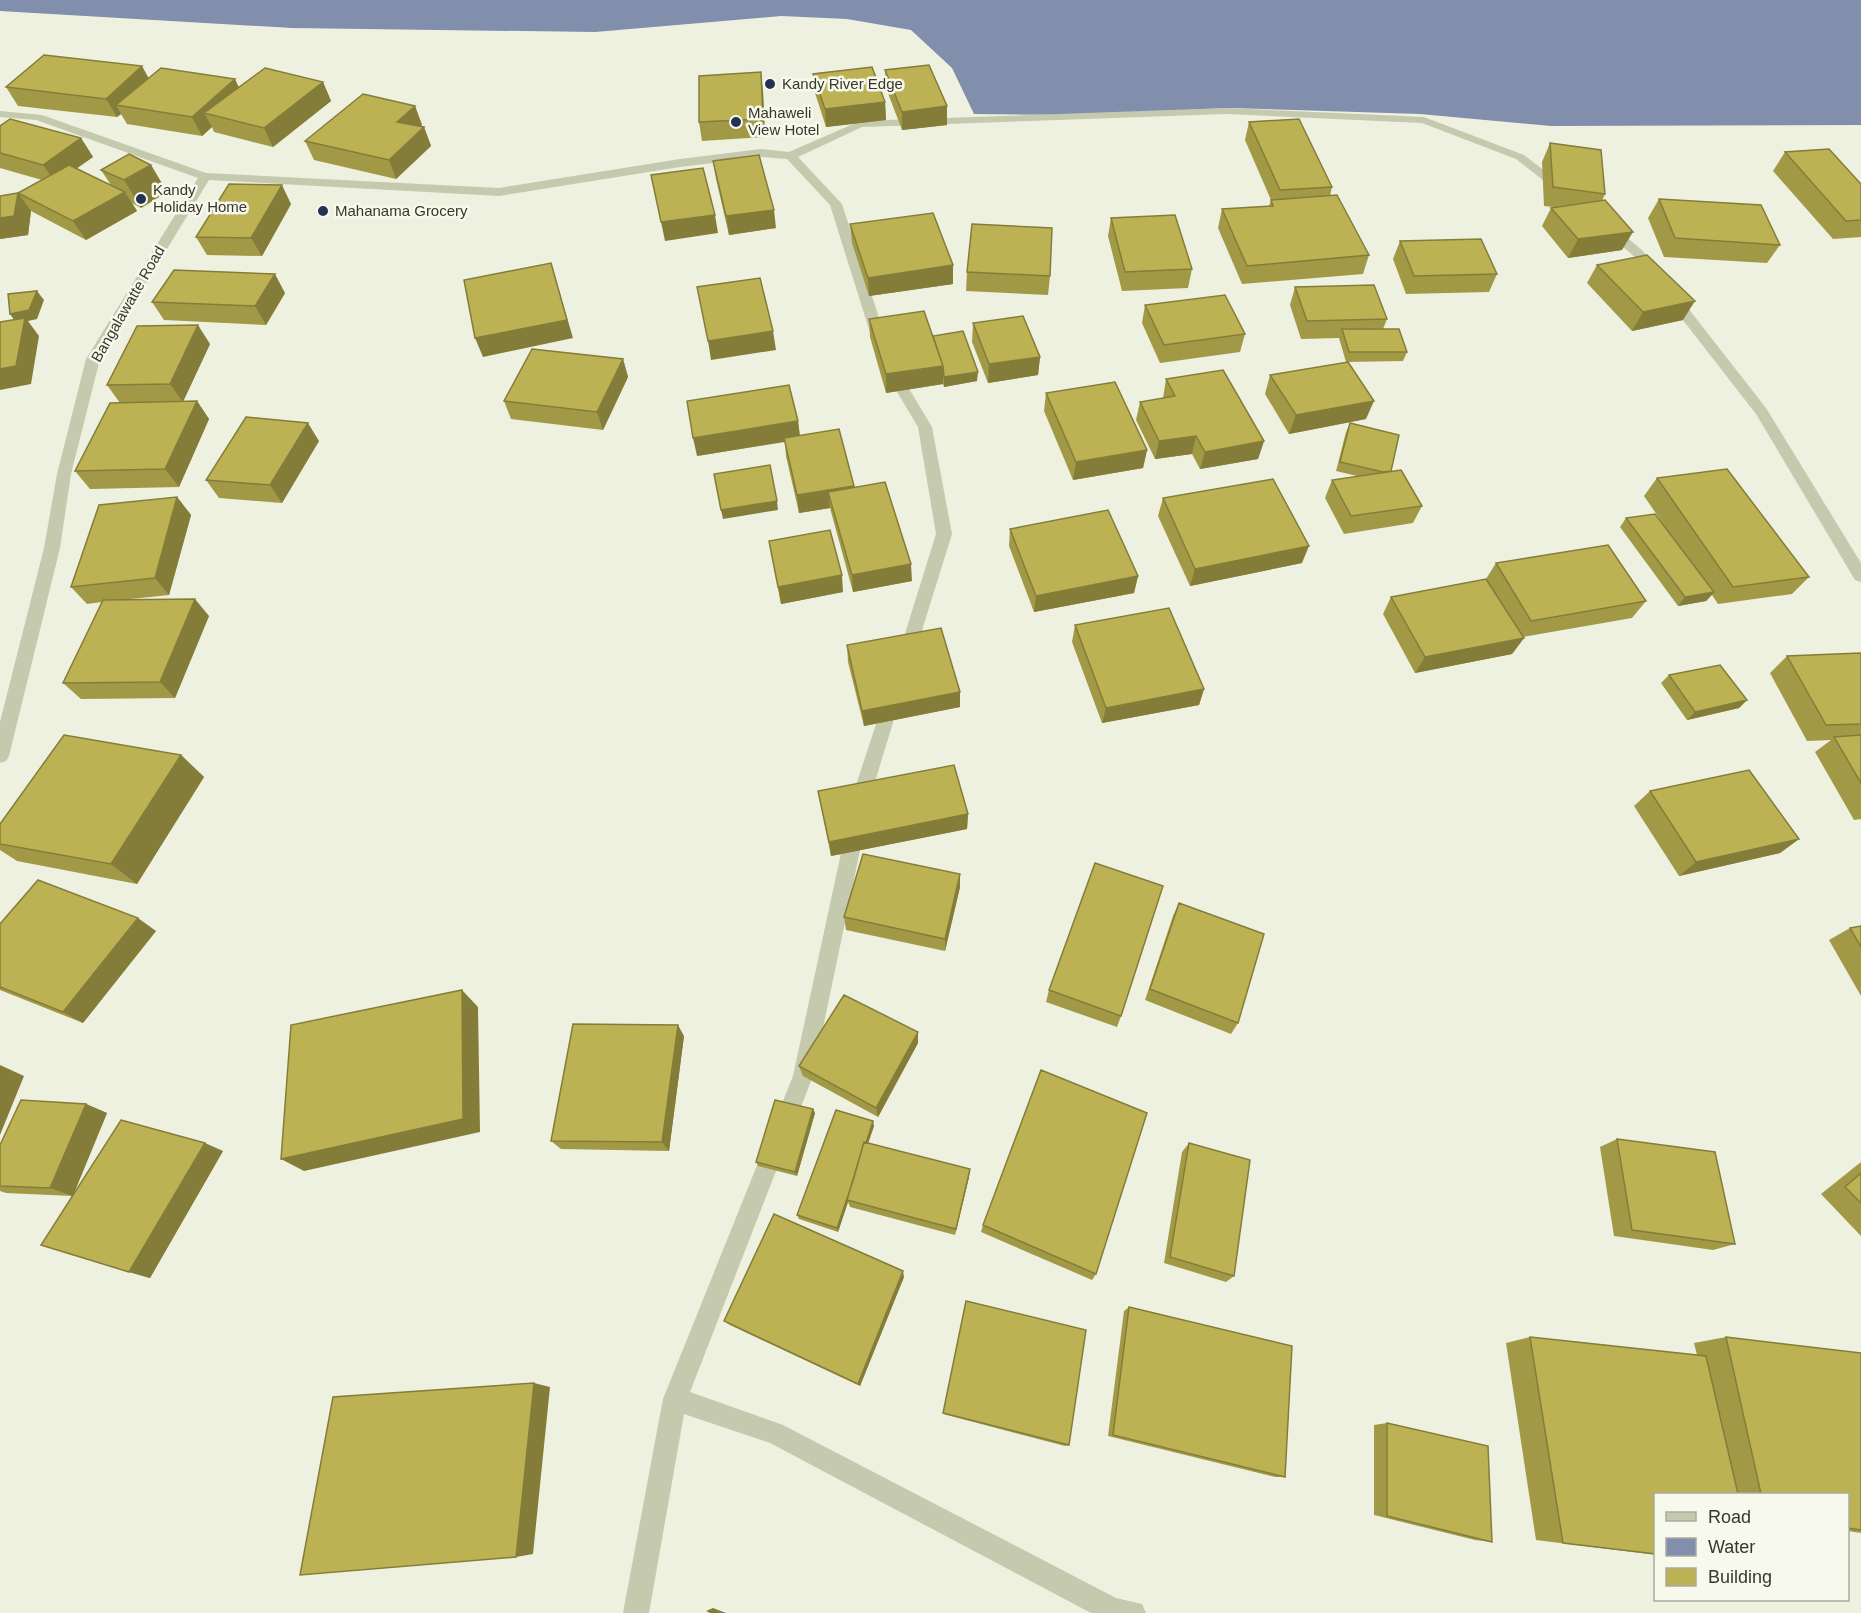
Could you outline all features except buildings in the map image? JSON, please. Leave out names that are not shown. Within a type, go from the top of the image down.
[{"type":"street","points":[[0,114],[38,117],[205,176],[499,192],[749,155],[791,156],[860,124],[1226,111],[1424,120],[1520,157],[1572,198]]},
{"type":"street","points":[[636,1613],[675,1399],[803,1076],[864,788],[944,534],[925,428],[886,361],[836,204],[791,156]]},
{"type":"street","name":"Bangalawatte Road","points":[[0,756],[52,548],[64,474],[93,359],[205,176]]},
{"type":"street","points":[[1598,219],[1639,254],[1761,411],[1861,576]]},
{"type":"street","points":[[675,1399],[775,1433],[1114,1611],[1133,1613]]},
{"type":"water","points":[[0,0],[1861,0],[1861,125],[1551,126],[1420,114],[1230,108],[1084,115],[974,114],[952,68],[911,30],[847,19],[781,16],[595,32],[292,28],[0,11]]},
{"type":"place","name":"Kandy River Edge","points":[[770,84]]},
{"type":"place","name":"Mahaweli View Hotel","points":[[736,122]]},
{"type":"place","name":"Kandy Holiday Home","points":[[141,199]]},
{"type":"place","name":"Mahanama Grocery","points":[[323,211]]}]
